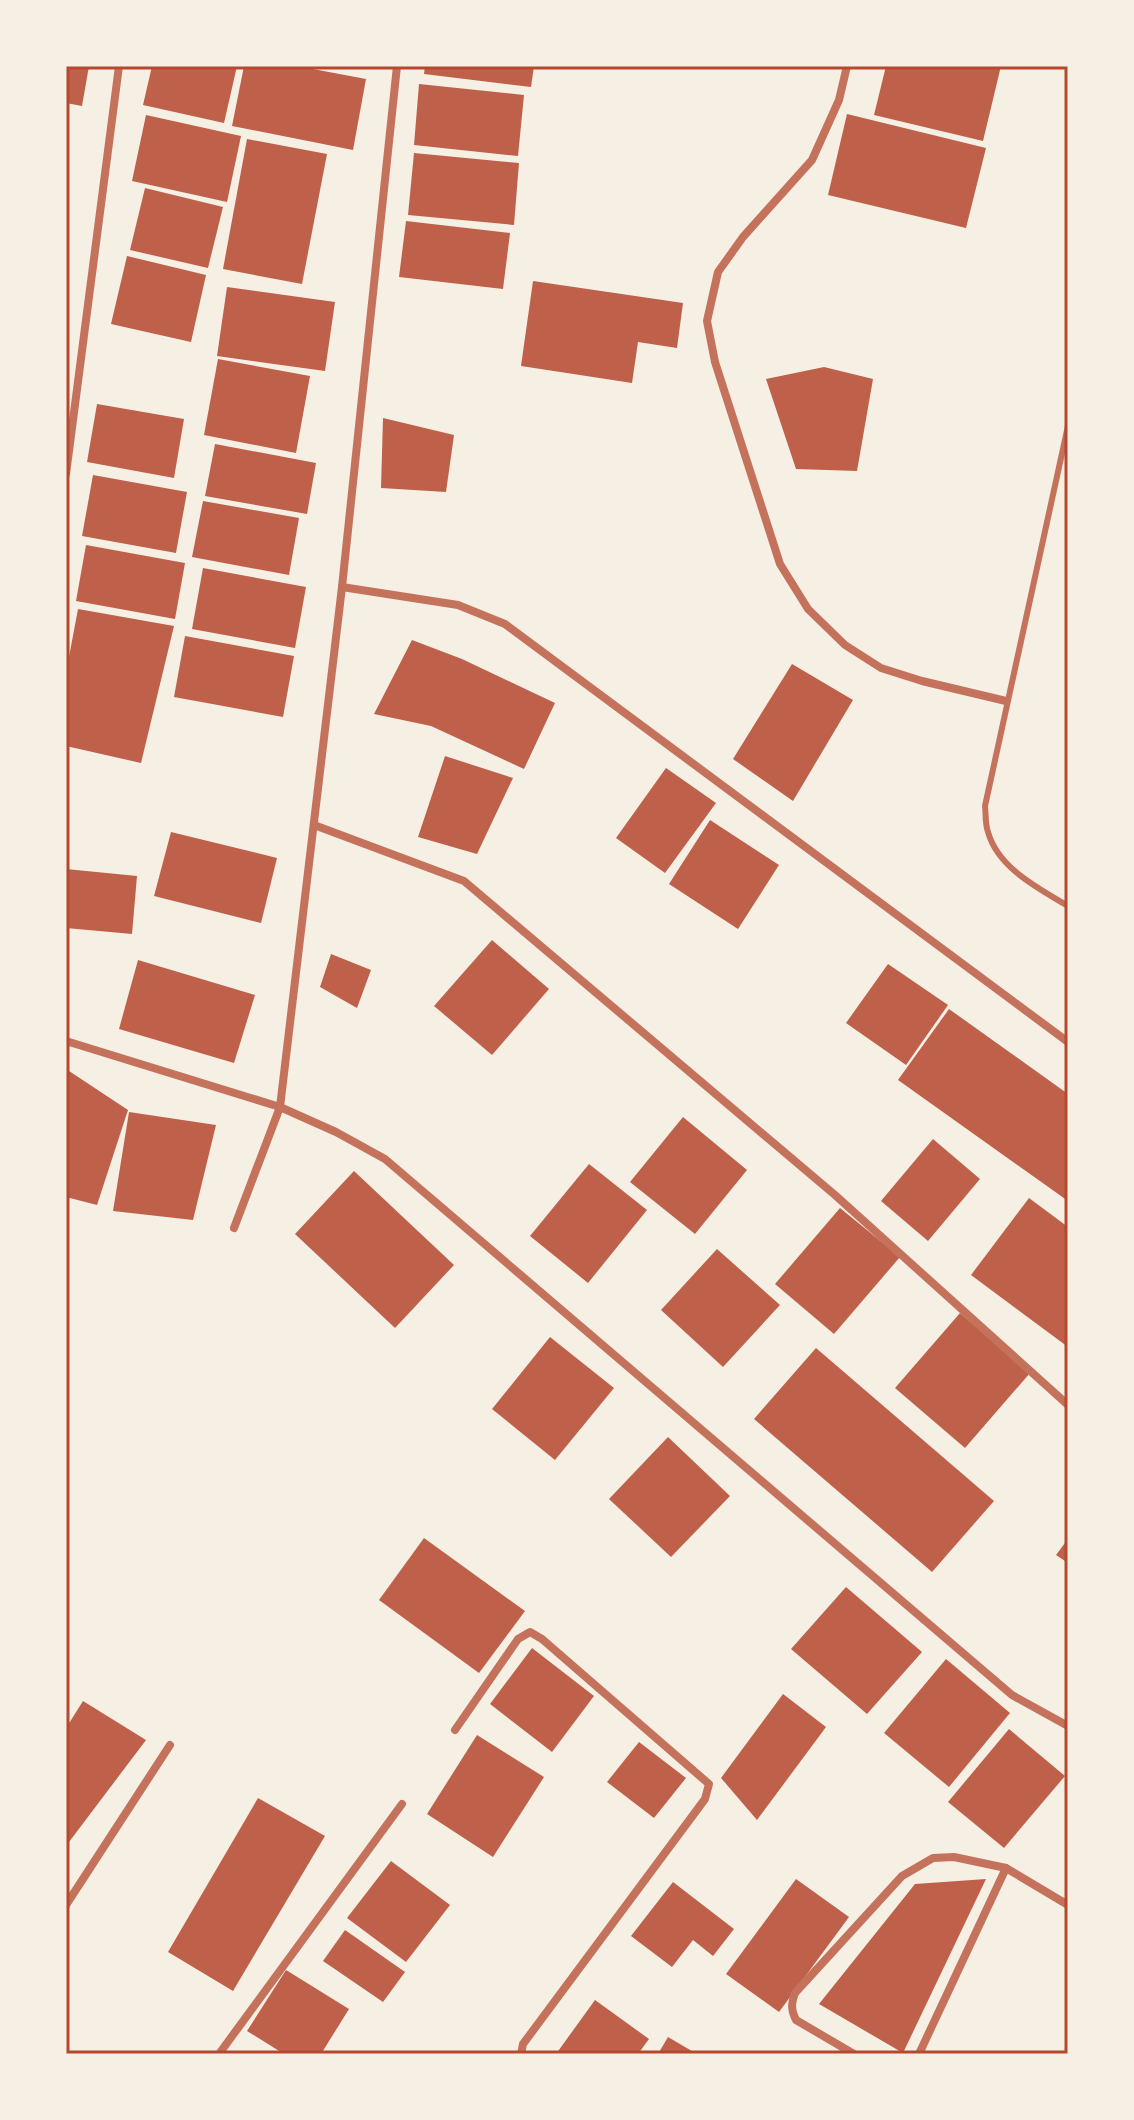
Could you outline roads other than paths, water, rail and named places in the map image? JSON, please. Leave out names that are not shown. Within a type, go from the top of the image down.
[{"type":"street","points":[[66,474],[119,66]]},
{"type":"street","points":[[234,1228],[280,1107],[342,587],[397,66]]},
{"type":"street","points":[[847,66],[839,100],[812,160],[743,237],[718,272],[707,321],[715,362],[780,564],[808,609],[845,645],[881,668],[1006,701]]},
{"type":"street","points":[[342,587],[458,605],[505,624],[1068,1042]]},
{"type":"street","points":[[314,825],[464,881],[835,1195],[1068,1405]]},
{"type":"street","points":[[66,1041],[280,1107],[336,1132],[385,1159],[1012,1695],[1068,1726]]},
{"type":"street","points":[[455,1730],[518,1639],[530,1632],[542,1639],[709,1784],[705,1799],[523,2044],[521,2054]]},
{"type":"street","points":[[66,1905],[170,1745]]},
{"type":"street","points":[[219,2054],[402,1804]]},
{"type":"street","points":[[854,2054],[796,2020],[792,2012],[795,1993],[902,1876],[933,1858],[954,1857],[1006,1868],[1068,1905]]},
{"type":"street","points":[[919,2054],[1006,1868]]},
{"type":"lane","points":[[1068,426],[985,806],[988,833],[1006,863],[1068,906]]}]
